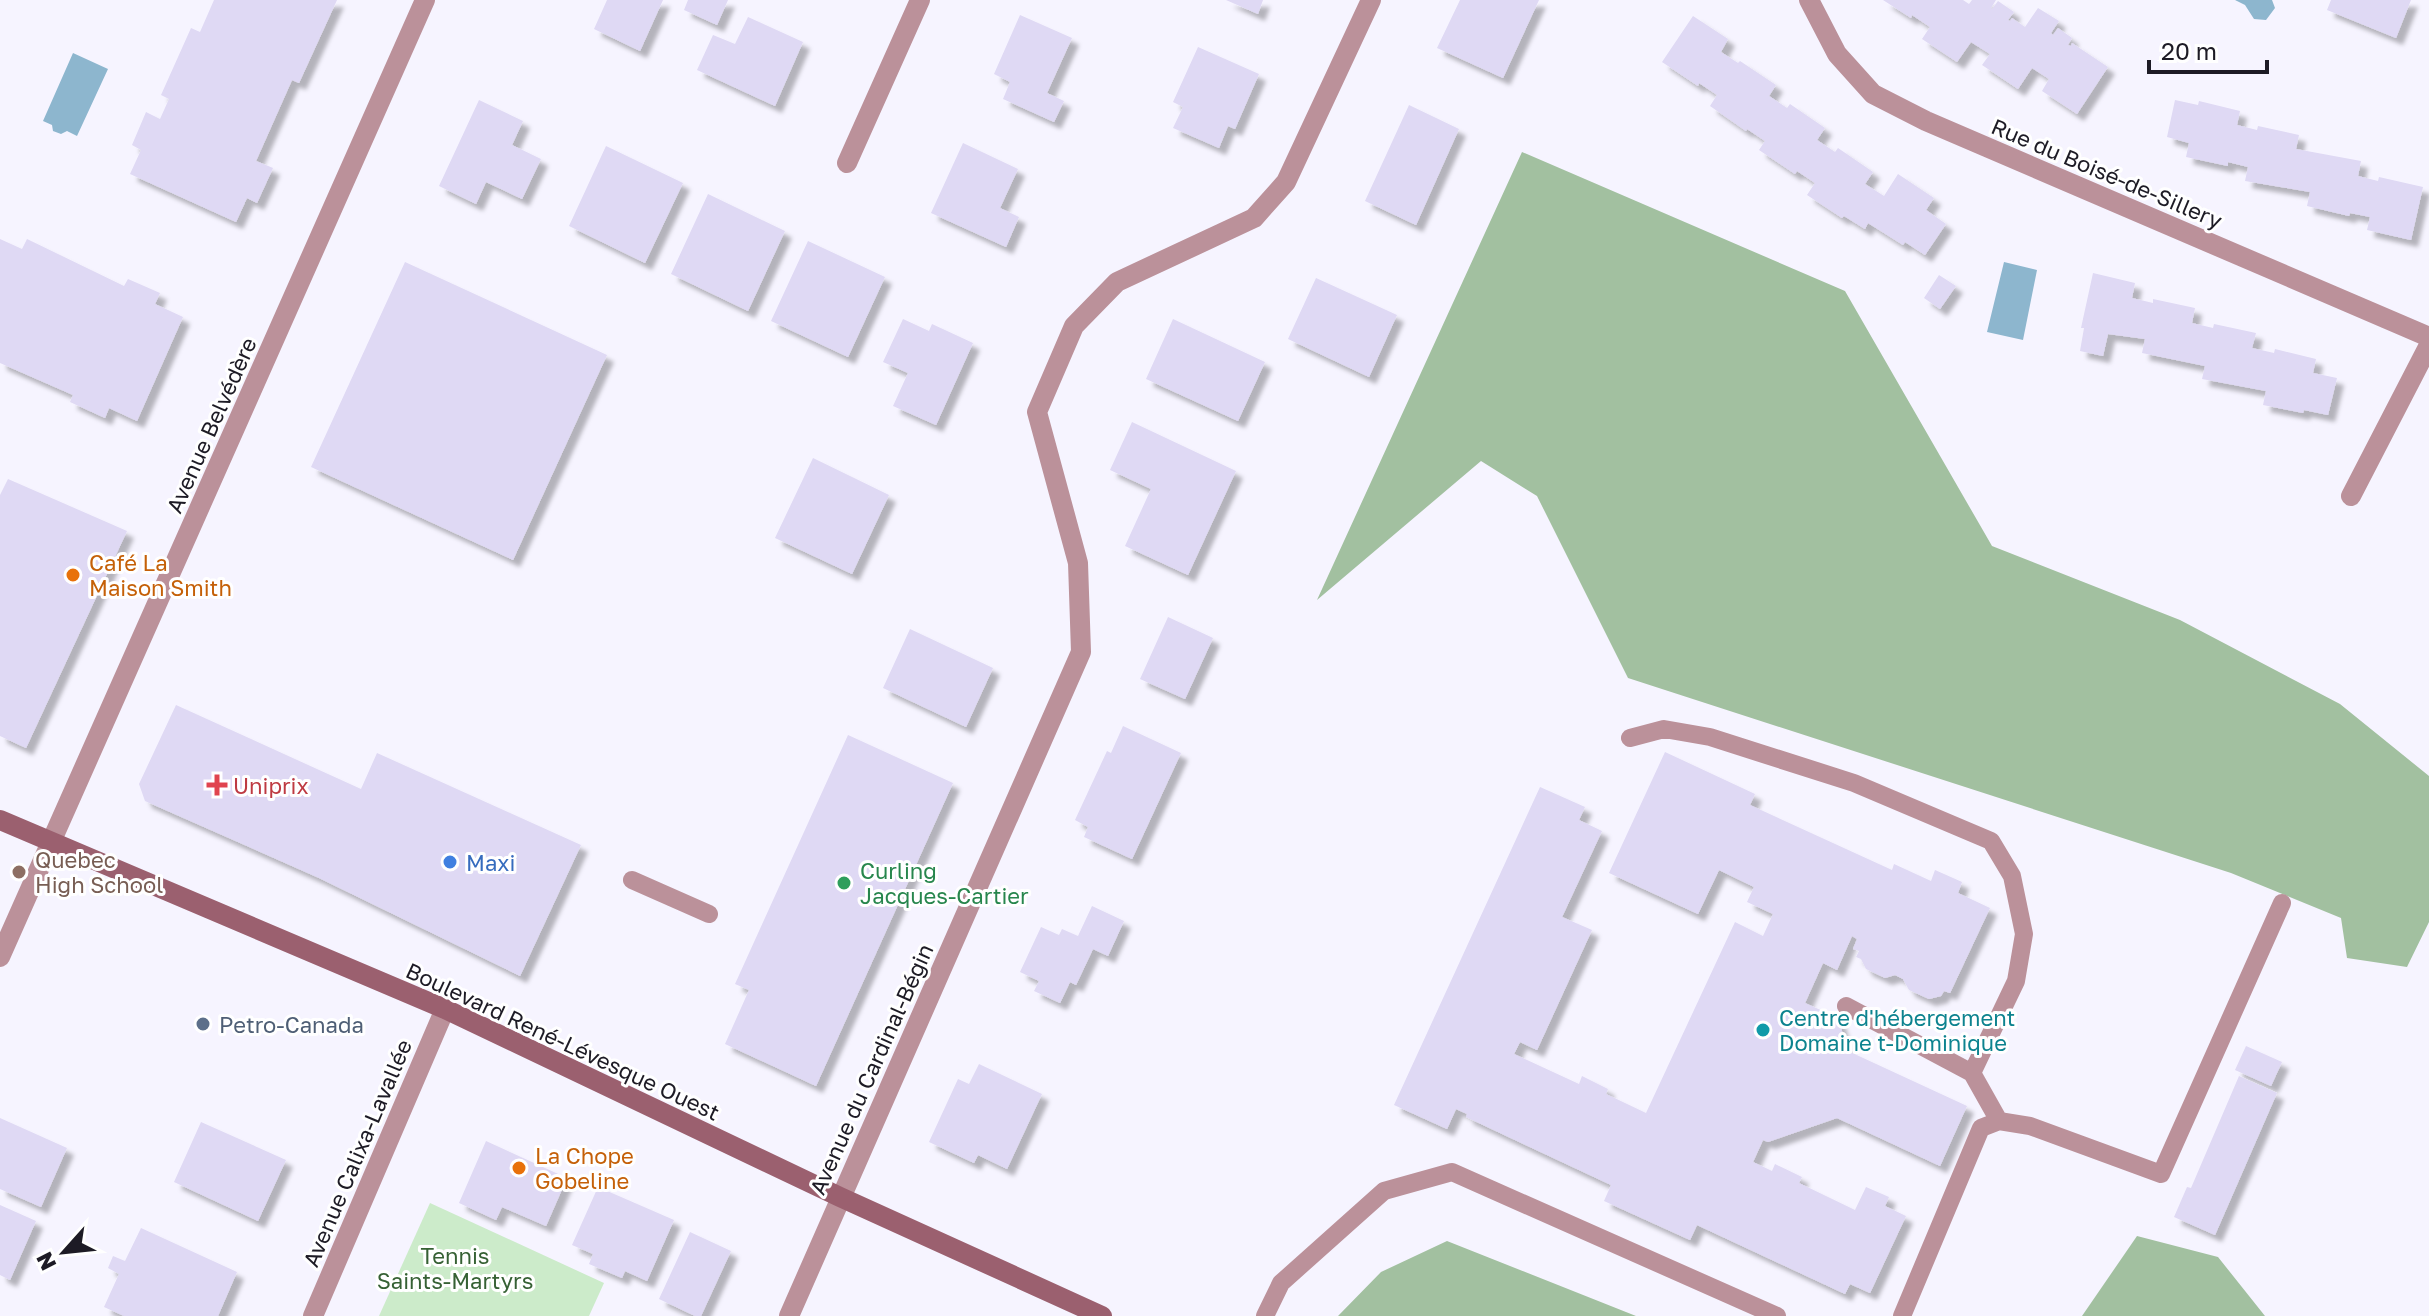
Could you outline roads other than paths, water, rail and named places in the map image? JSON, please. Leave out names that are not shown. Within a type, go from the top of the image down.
[{"type":"main road","name":"Boulevard René-Lévesque Ouest","points":[[0,820],[445,1009],[840,1197],[1102,1316]]},
{"type":"street","name":"Avenue Belvédère","points":[[0,957],[425,0]]},
{"type":"street","points":[[847,163],[920,0]]},
{"type":"street","name":"Avenue du Cardinal-Bégin","points":[[789,1316],[1081,652],[1078,563],[1037,412],[1074,326],[1117,282],[1254,218],[1286,182],[1371,0]]},
{"type":"street","name":"Rue du Boisé-de-Sillery","points":[[1809,0],[1837,54],[1873,94],[1926,121],[2429,337]]},
{"type":"street","points":[[2351,496],[2429,345]]},
{"type":"street","name":"Avenue Calixa-Lavallée","points":[[313,1316],[445,1009]]},
{"type":"lane","points":[[1630,738],[1664,729],[1710,737],[1854,783],[1991,841],[2012,876],[2024,934],[2016,981],[1972,1073]]},
{"type":"lane","points":[[632,880],[709,914]]},
{"type":"lane","points":[[1902,1316],[1981,1128],[1999,1121],[2030,1126],[2161,1174],[2282,903]]},
{"type":"lane","points":[[1846,1006],[1972,1073],[1999,1121]]},
{"type":"lane","points":[[1265,1316],[1281,1283],[1384,1191],[1452,1172],[1777,1316]]},
{"type":"water","points":[[2235,0],[2272,0],[2275,8],[2266,20],[2254,19],[2245,5]]},
{"type":"water","points":[[73,53],[108,69],[77,136],[67,131],[61,134],[53,131],[52,125],[43,121]]},
{"type":"water","points":[[2004,262],[2037,270],[2023,340],[1987,332]]},
{"type":"place","name":"Café La Maison Smith","points":[[73,575]]},
{"type":"place","name":"Uniprix","points":[[217,785]]},
{"type":"place","name":"Maxi","points":[[450,862]]},
{"type":"place","name":"Quebec High School","points":[[19,872]]},
{"type":"place","name":"Curling Jacques-Cartier","points":[[844,883]]},
{"type":"place","name":"Petro-Canada","points":[[203,1024]]},
{"type":"place","name":"Centre d'hébergement Domaine t-Dominique","points":[[1763,1030]]},
{"type":"place","name":"La Chope Gobeline","points":[[519,1168]]},
{"type":"park label","name":"Tennis Saints-Martyrs","points":[[455,1268]]}]
